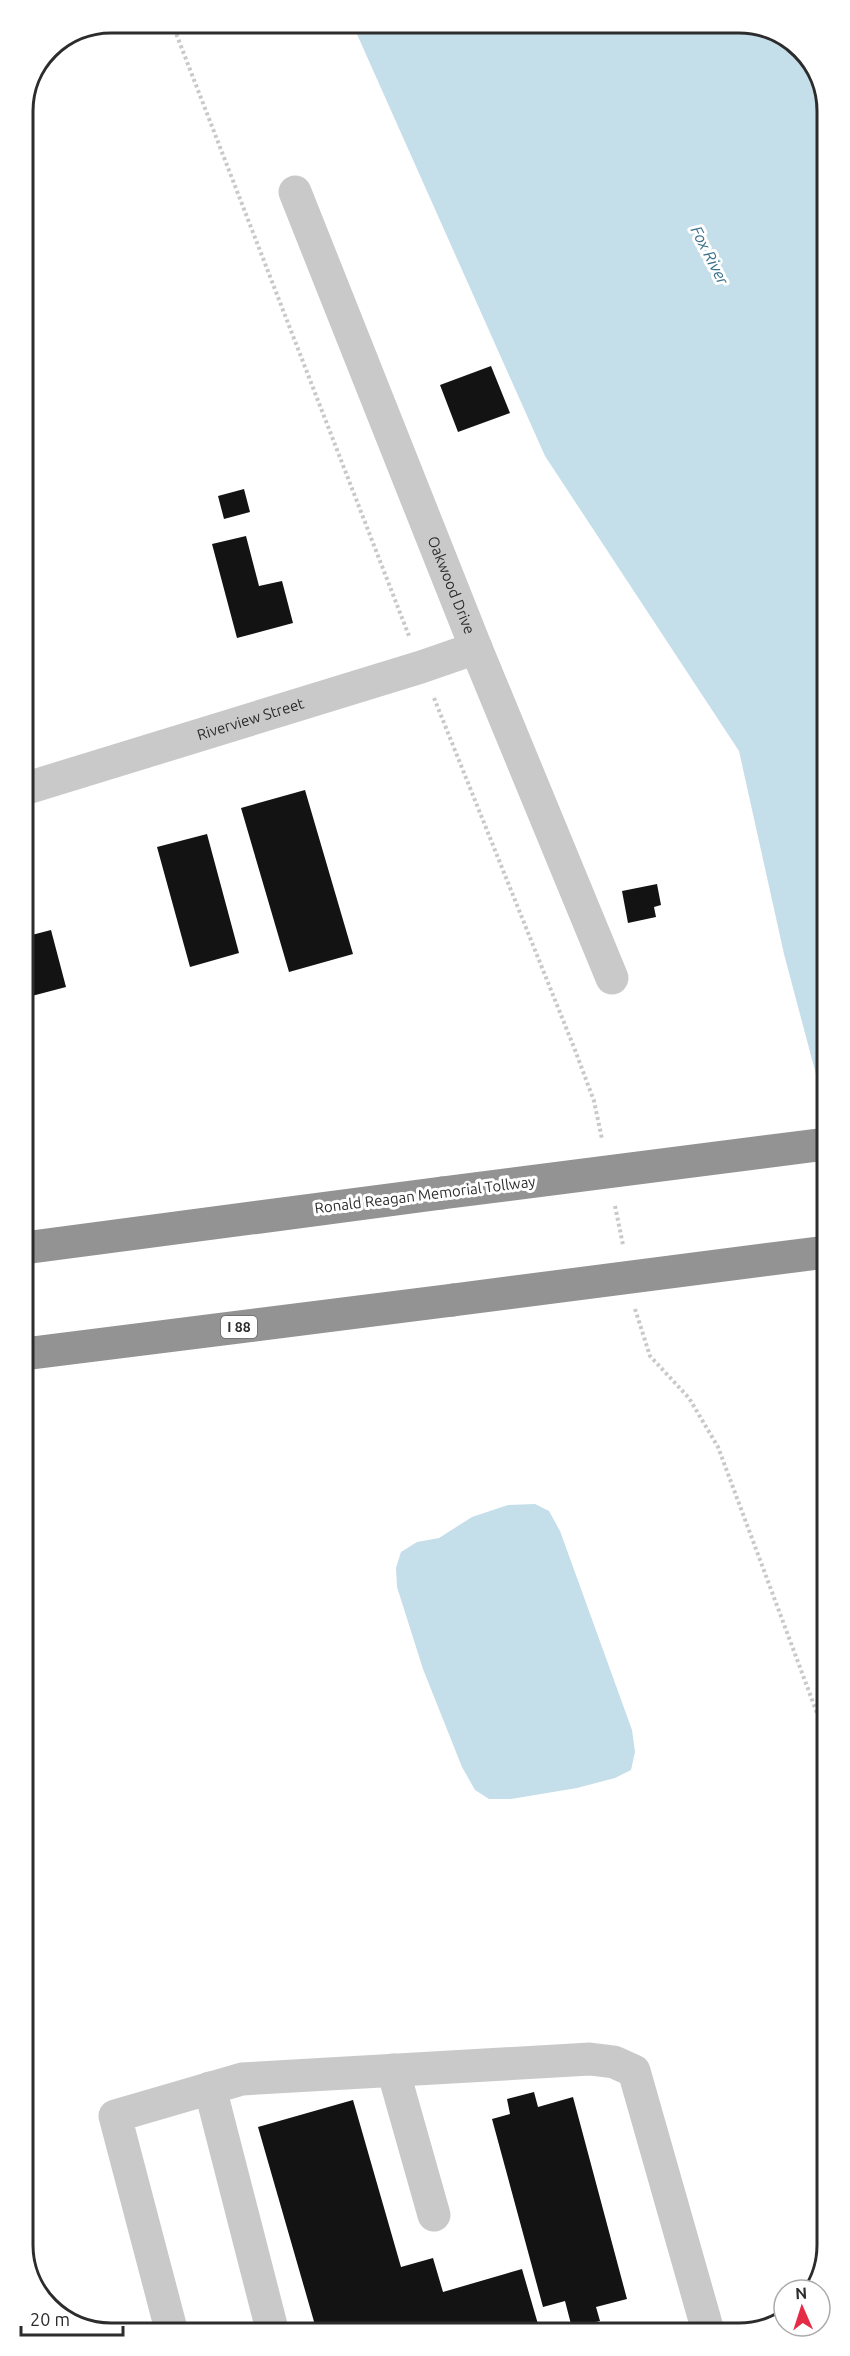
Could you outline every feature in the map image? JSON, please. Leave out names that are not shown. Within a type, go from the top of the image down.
[{"type":"highway","name":"Ronald Reagan Memorial Tollway","points":[[33,1247],[817,1145]]},
{"type":"highway","name":"I 88","points":[[33,1353],[817,1253]]},
{"type":"street","name":"Oakwood Drive","points":[[296,192],[476,648],[612,978]]},
{"type":"street","name":"Riverview Street","points":[[33,786],[476,648]]},
{"type":"street","points":[[169,2323],[115,2116],[242,2079],[590,2059],[614,2062],[634,2071],[706,2323]]},
{"type":"street","points":[[393,2070],[434,2215]]},
{"type":"street","points":[[210,2088],[271,2323]]},
{"type":"path","points":[[176,33],[412,644]]},
{"type":"path","points":[[434,696],[587,1081],[594,1101],[603,1148]]},
{"type":"path","points":[[613,1195],[624,1254]]},
{"type":"path","points":[[633,1300],[650,1356],[689,1398],[718,1447],[817,1713]]},
{"type":"water","name":"Fox River","points":[[356,33],[744,33],[773,41],[786,49],[804,68],[811,81],[817,111],[817,1078],[784,954],[739,751],[545,456]]},
{"type":"water","points":[[535,1504],[549,1511],[560,1531],[632,1730],[635,1752],[631,1770],[615,1778],[577,1788],[511,1799],[489,1799],[475,1790],[462,1767],[423,1669],[397,1587],[396,1568],[401,1552],[417,1542],[439,1538],[472,1517],[508,1505]]},
{"type":"building","points":[[491,366],[510,413],[458,432],[440,385]]},
{"type":"building","points":[[244,489],[250,512],[224,519],[218,496]]},
{"type":"building","points":[[246,536],[259,586],[282,581],[293,623],[237,638],[212,544]]},
{"type":"building","points":[[305,790],[353,954],[289,972],[241,808]]},
{"type":"building","points":[[207,834],[239,953],[190,967],[157,847]]},
{"type":"building","points":[[657,884],[661,905],[654,907],[656,917],[628,923],[622,891]]},
{"type":"building","points":[[51,930],[66,987],[33,996],[33,935]]},
{"type":"building","points":[[534,2092],[538,2107],[573,2097],[627,2299],[596,2307],[600,2321],[571,2323],[565,2301],[543,2307],[492,2119],[510,2114],[507,2099]]},
{"type":"building","points":[[353,2100],[401,2267],[433,2258],[443,2292],[522,2269],[538,2323],[314,2323],[258,2127]]}]
